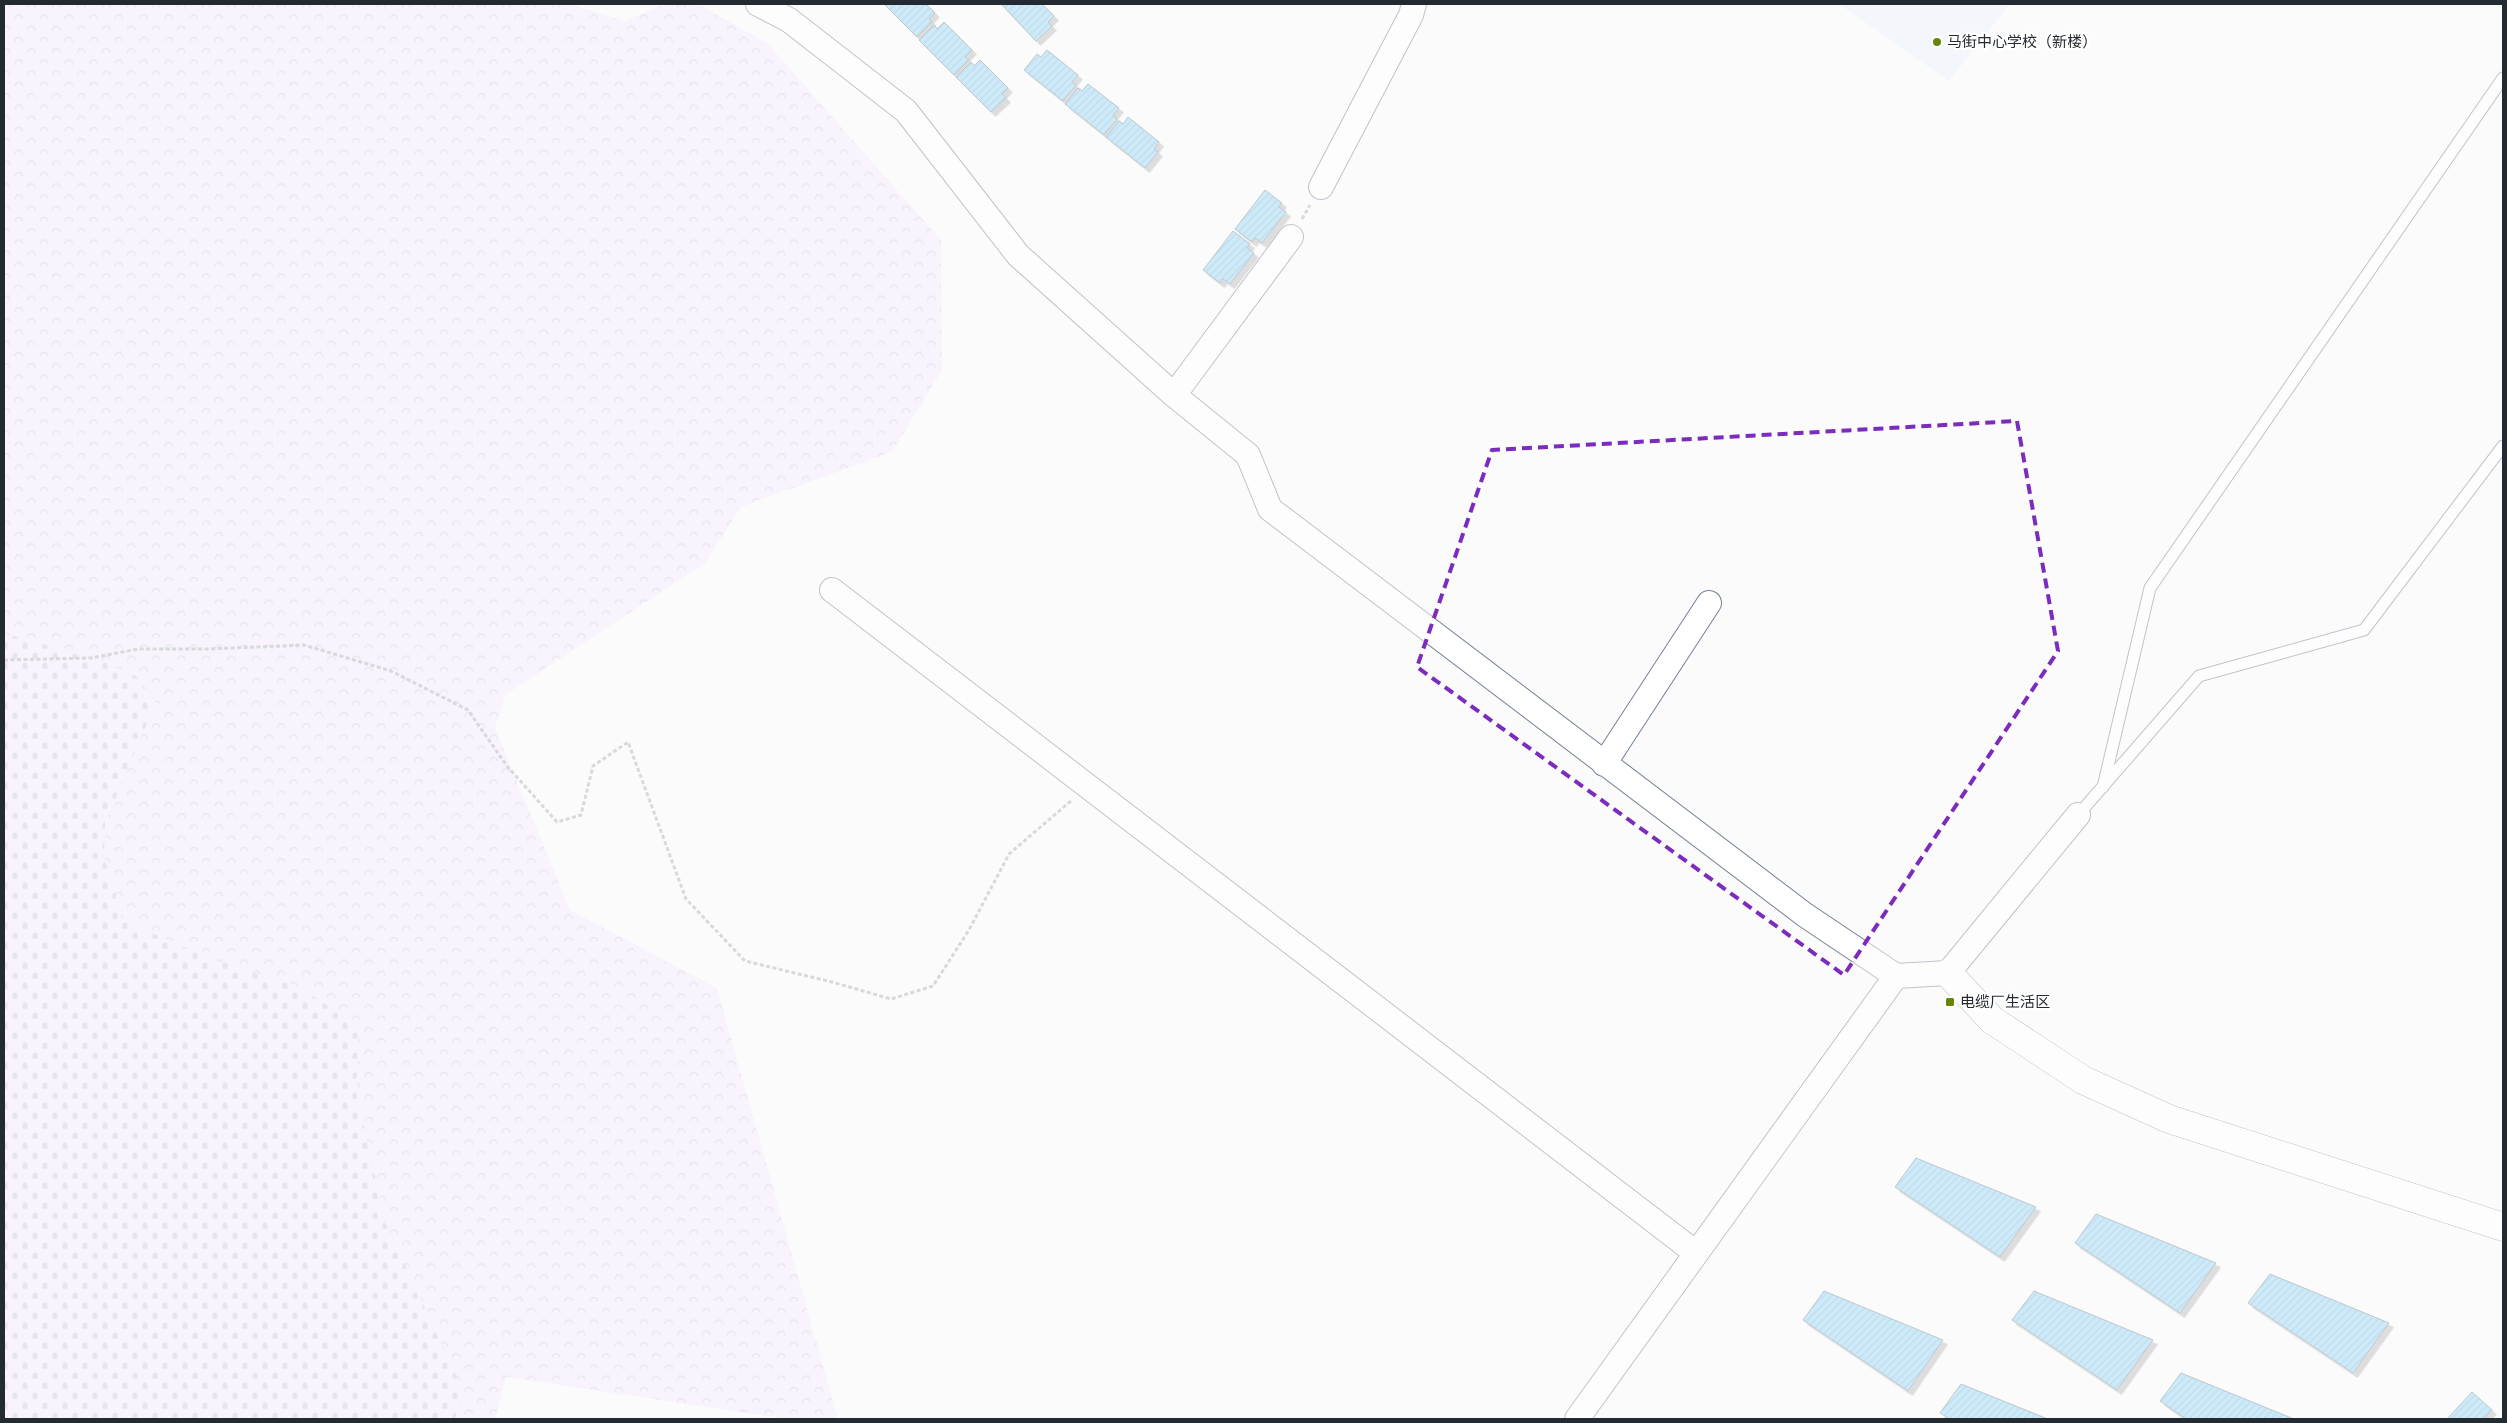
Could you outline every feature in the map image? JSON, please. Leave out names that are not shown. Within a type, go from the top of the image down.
[{"type":"street","points":[[758,4],[789,20],[906,111],[1018,255],[1174,395],[1248,455],[1270,510],[1804,915],[1896,976],[1948,973],[2078,815]]},
{"type":"street","points":[[1321,188],[1411,15],[1414,4]]},
{"type":"street","points":[[1174,395],[1291,237]]},
{"type":"street","points":[[832,590],[1696,1253]]},
{"type":"street","points":[[1604,764],[1709,603]]},
{"type":"street","points":[[1948,973],[1992,1020],[2083,1080],[2169,1119],[2503,1227]]},
{"type":"street","points":[[1577,1419],[1896,976]]},
{"type":"lane","points":[[2103,786],[2150,588],[2503,78]]},
{"type":"lane","points":[[2078,815],[2199,676],[2364,630],[2503,446]]},
{"type":"path","points":[[1291,237],[1321,188]]},
{"type":"path","points":[[4,660],[91,658],[138,649],[304,645],[391,671],[468,710],[507,766],[557,822],[581,815],[593,766],[628,742],[686,899],[745,960],[832,982],[891,1000],[933,986],[969,930],[1010,854],[1088,786]]},
{"type":"highlighted area","points":[[2017,421],[2058,651],[1844,975],[1417,667],[1492,450]]},
{"type":"shaded area","name":"马街中心学校（新楼）","points":[[1839,4],[2010,4],[1949,81]]},
{"type":"green space","points":[[4,4],[568,4],[626,21],[663,4],[698,4],[768,44],[941,240],[942,370],[892,452],[741,507],[705,563],[505,695],[495,728],[570,910],[717,988],[838,1419],[787,1419],[506,1377],[495,1419],[4,1419]]},
{"type":"green space","points":[[4,633],[106,663],[136,676],[156,702],[105,823],[104,855],[122,920],[209,958],[301,988],[359,1027],[356,1092],[385,1222],[463,1390],[455,1419],[4,1419]]},
{"type":"building","points":[[884,4],[926,4],[935,13],[929,19],[932,22],[917,37]]},
{"type":"building","points":[[1003,4],[1042,4],[1054,16],[1048,22],[1052,26],[1036,41]]},
{"type":"building","points":[[944,22],[972,50],[965,57],[969,60],[954,75],[919,40],[934,25],[937,29]]},
{"type":"building","points":[[1047,50],[1078,75],[1072,82],[1076,85],[1063,101],[1024,70],[1037,54],[1041,57]]},
{"type":"building","points":[[980,60],[1008,88],[1002,94],[1006,98],[991,112],[956,77],[971,62],[974,66]]},
{"type":"building","points":[[1088,84],[1119,108],[1113,115],[1117,119],[1104,135],[1065,104],[1078,88],[1082,91]]},
{"type":"building","points":[[1128,117],[1159,142],[1154,149],[1158,152],[1145,168],[1106,137],[1119,121],[1123,124]]},
{"type":"building","points":[[1265,190],[1282,203],[1279,207],[1286,212],[1262,243],[1255,238],[1252,242],[1235,229]]},
{"type":"building","points":[[1233,231],[1250,244],[1247,248],[1254,253],[1230,284],[1223,279],[1220,283],[1203,270]]},
{"type":"building","points":[[1916,1158],[2036,1207],[2000,1257],[1895,1187]]},
{"type":"building","points":[[2096,1214],[2216,1263],[2180,1313],[2075,1243]]},
{"type":"building","points":[[2270,1274],[2389,1323],[2353,1373],[2248,1303]]},
{"type":"building","points":[[1824,1291],[1943,1340],[1908,1391],[1803,1320]]},
{"type":"building","points":[[2034,1291],[2153,1340],[2117,1390],[2012,1320]]},
{"type":"building","points":[[2181,1373],[2294,1419],[2186,1419],[2160,1401]]},
{"type":"building","points":[[1961,1384],[2048,1419],[1950,1419],[1940,1413]]},
{"type":"building","points":[[2472,1392],[2492,1410],[2483,1419],[2447,1419]]},
{"type":"place","name":"马街中心学校（新楼）","points":[[1937,42]]},
{"type":"place","name":"电缆厂生活区","points":[[1950,1002]]}]
